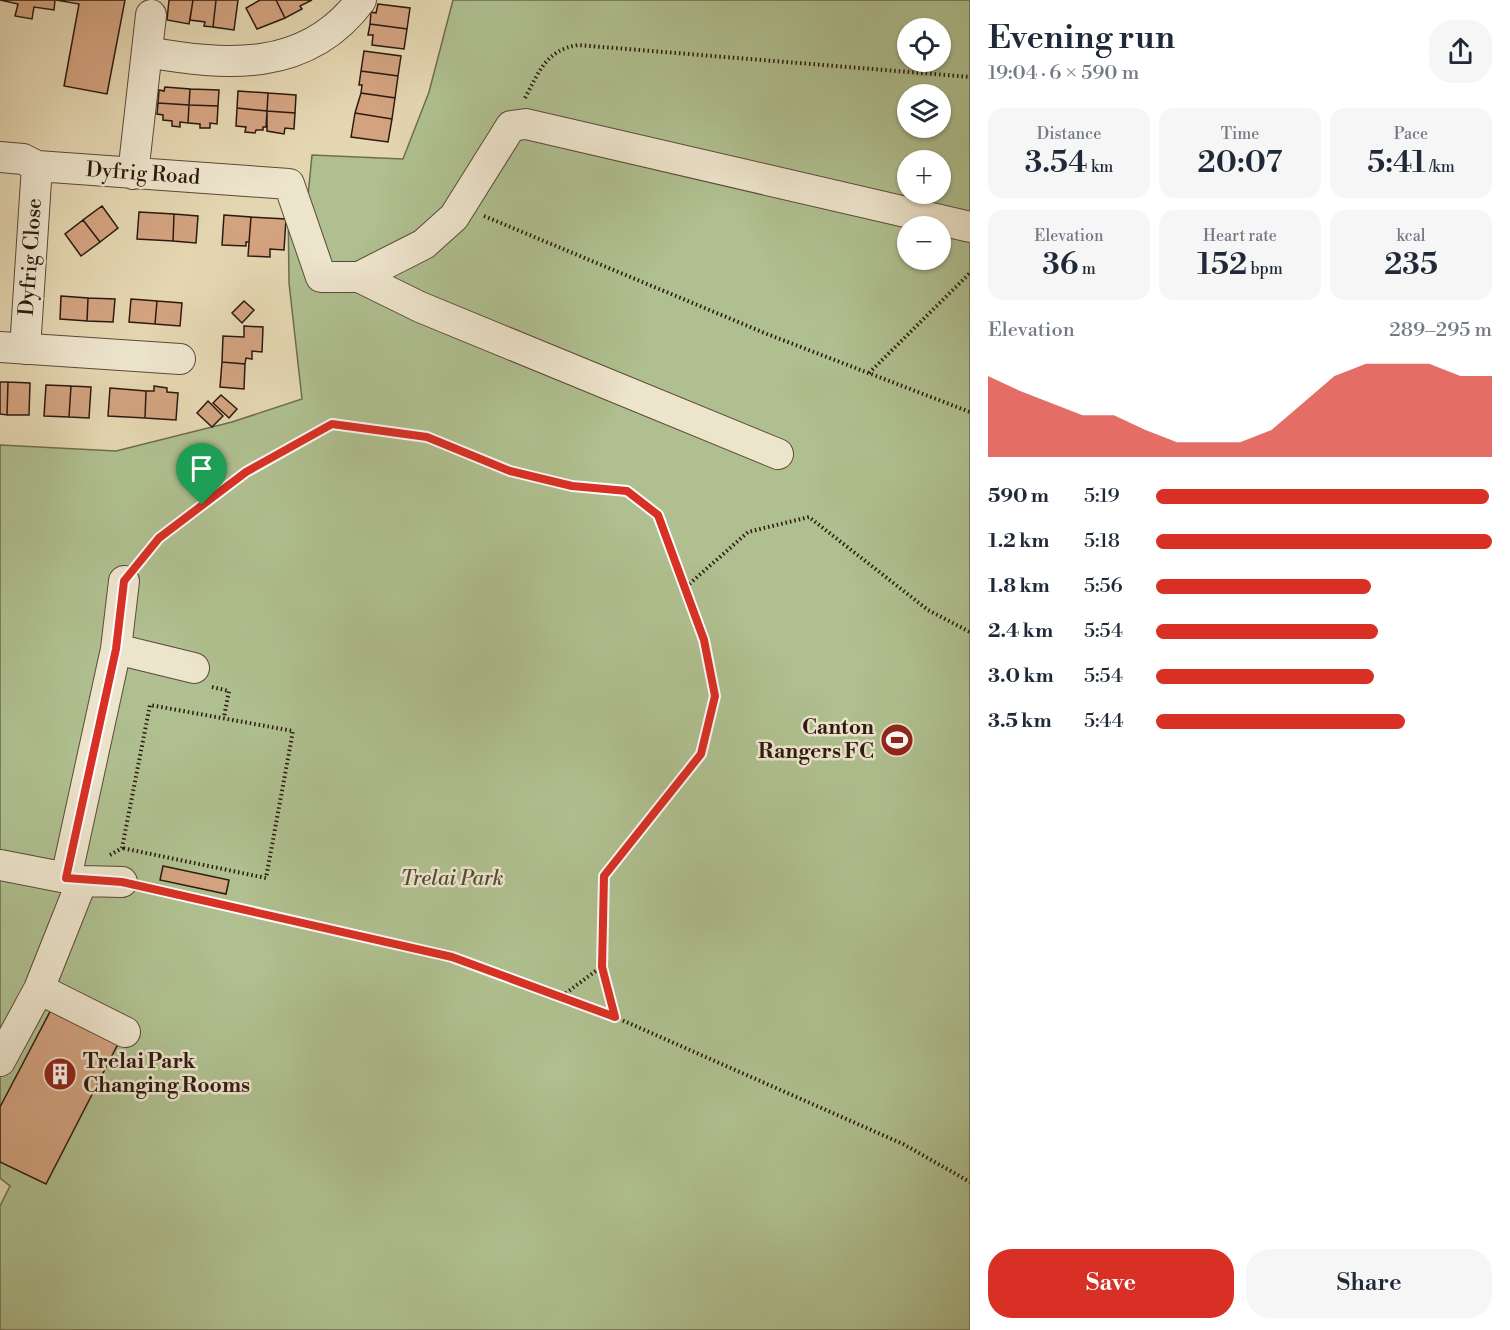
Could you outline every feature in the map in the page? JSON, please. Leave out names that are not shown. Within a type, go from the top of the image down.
[{"type":"street","points":[[147,52],[181,58],[244,62],[272,59],[307,60],[361,0]]},
{"type":"street","points":[[134,174],[151,15]]},
{"type":"street","points":[[359,277],[424,244],[454,217],[511,126],[526,124],[970,227]]},
{"type":"street","name":"Dyfrig Road","points":[[0,157],[23,159],[37,166],[289,184],[321,277],[359,277]]},
{"type":"street","name":"Dyfrig Close","points":[[37,166],[12,348],[180,359]]},
{"type":"street","points":[[359,277],[420,307],[778,454]]},
{"type":"street","points":[[0,1062],[39,989],[83,873],[124,581]]},
{"type":"street","points":[[116,649],[194,668]]},
{"type":"street","points":[[0,865],[83,873],[122,882]]},
{"type":"street","points":[[39,989],[125,1032]]},
{"type":"path","points":[[511,126],[545,62],[562,47],[578,45],[970,77]]},
{"type":"path","points":[[461,207],[767,334],[970,412]]},
{"type":"path","points":[[869,373],[970,273]]},
{"type":"path","points":[[124,581],[159,538],[237,478],[332,424],[427,437],[510,471],[572,486],[627,491],[658,515],[704,640],[715,696],[701,754],[604,876],[602,967],[615,1017]]},
{"type":"path","points":[[686,587],[748,532],[809,517],[928,610],[970,632]]},
{"type":"path","points":[[194,668],[193,684],[229,691],[224,717]]},
{"type":"path","points":[[83,873],[122,848],[266,878],[293,731],[150,705],[122,848]]},
{"type":"path","points":[[122,882],[452,957],[615,1017],[903,1144],[970,1182]]},
{"type":"path","points":[[561,997],[602,967]]},
{"type":"green space","name":"Trelai Park","points":[[453,0],[970,0],[970,1330],[0,1330],[0,1206],[10,1186],[0,1178],[0,445],[116,451],[232,422],[302,399],[289,283],[288,205],[307,206],[312,155],[403,159],[429,92]]},
{"type":"building","points":[[0,0],[55,0],[54,10],[34,7],[32,19],[15,16],[18,4]]},
{"type":"building","points":[[56,0],[125,0],[107,94],[64,86],[79,4]]},
{"type":"building","points":[[169,0],[193,0],[189,24],[167,20]]},
{"type":"building","points":[[193,0],[216,0],[213,27],[204,26],[205,22],[190,20]]},
{"type":"building","points":[[216,0],[238,0],[234,30],[213,27]]},
{"type":"building","points":[[260,0],[276,0],[285,18],[257,29],[246,8]]},
{"type":"building","points":[[276,0],[312,0],[300,6],[302,9],[285,18]]},
{"type":"building","points":[[378,4],[410,8],[407,29],[370,24],[371,12],[376,13]]},
{"type":"building","points":[[370,24],[407,29],[404,49],[372,45],[373,35],[368,35]]},
{"type":"building","points":[[364,51],[401,56],[398,76],[361,71]]},
{"type":"building","points":[[361,71],[398,76],[395,98],[361,93],[362,85],[359,85]]},
{"type":"building","points":[[165,87],[190,89],[189,105],[158,103],[159,90],[164,91]]},
{"type":"building","points":[[190,89],[219,90],[218,106],[189,105]]},
{"type":"building","points":[[238,91],[268,93],[267,111],[237,108]]},
{"type":"building","points":[[268,93],[296,95],[295,113],[267,111]]},
{"type":"building","points":[[361,93],[395,98],[392,119],[355,113]]},
{"type":"building","points":[[158,103],[189,105],[188,123],[180,122],[180,127],[172,126],[172,121],[163,120],[163,115],[157,114]]},
{"type":"building","points":[[189,105],[218,106],[217,124],[210,123],[210,128],[200,128],[200,124],[188,123]]},
{"type":"building","points":[[237,108],[267,111],[266,127],[263,127],[263,130],[256,130],[255,133],[245,132],[246,127],[236,126]]},
{"type":"building","points":[[267,111],[295,113],[294,129],[285,128],[284,134],[267,131]]},
{"type":"building","points":[[355,113],[392,119],[388,142],[351,137]]},
{"type":"building","points":[[102,206],[118,228],[100,242],[83,220]]},
{"type":"building","points":[[139,212],[174,214],[173,241],[137,239]]},
{"type":"building","points":[[174,214],[198,216],[196,243],[173,241]]},
{"type":"building","points":[[224,215],[251,217],[249,242],[246,242],[246,246],[222,245]]},
{"type":"building","points":[[251,217],[286,219],[284,250],[270,249],[270,257],[248,256]]},
{"type":"building","points":[[83,220],[100,242],[81,256],[65,234]]},
{"type":"building","points":[[61,296],[88,298],[87,321],[60,319]]},
{"type":"building","points":[[88,298],[115,299],[113,322],[87,321]]},
{"type":"building","points":[[131,299],[157,301],[155,324],[129,322]]},
{"type":"building","points":[[157,301],[182,303],[180,326],[155,324]]},
{"type":"building","points":[[244,301],[254,310],[242,323],[232,313]]},
{"type":"building","points":[[244,326],[263,327],[262,352],[252,351],[252,359],[246,358],[245,364],[222,362],[223,336],[244,337]]},
{"type":"building","points":[[222,362],[245,364],[244,389],[220,387]]},
{"type":"building","points":[[0,382],[8,382],[7,415],[0,414]]},
{"type":"building","points":[[8,382],[30,383],[29,415],[7,415]]},
{"type":"building","points":[[46,385],[71,386],[69,417],[44,416]]},
{"type":"building","points":[[71,386],[91,387],[89,418],[69,417]]},
{"type":"building","points":[[154,386],[167,388],[167,392],[178,393],[176,420],[145,418],[146,391],[154,391]]},
{"type":"building","points":[[110,388],[146,391],[145,418],[108,416]]},
{"type":"building","points":[[221,395],[237,409],[229,418],[213,403]]},
{"type":"building","points":[[208,401],[223,416],[212,427],[197,413]]},
{"type":"building","points":[[163,866],[229,880],[226,894],[160,880]]},
{"type":"building","name":"Trelai Park Changing Rooms","points":[[53,1006],[120,1040],[46,1184],[0,1162],[0,1107]]},
{"type":"place","name":"Canton Rangers FC","points":[[897,740]]},
{"type":"place","name":"Trelai Park Changing Rooms","points":[[60,1074]]},
{"type":"route","points":[[332,424],[427,437],[510,471],[572,486],[627,491],[658,515],[704,640],[715,696],[701,754],[604,876],[602,967],[615,1017],[452,957],[122,882],[82,881],[66,878],[116,649],[124,581],[159,538],[202,505],[246,472],[332,424]]}]
